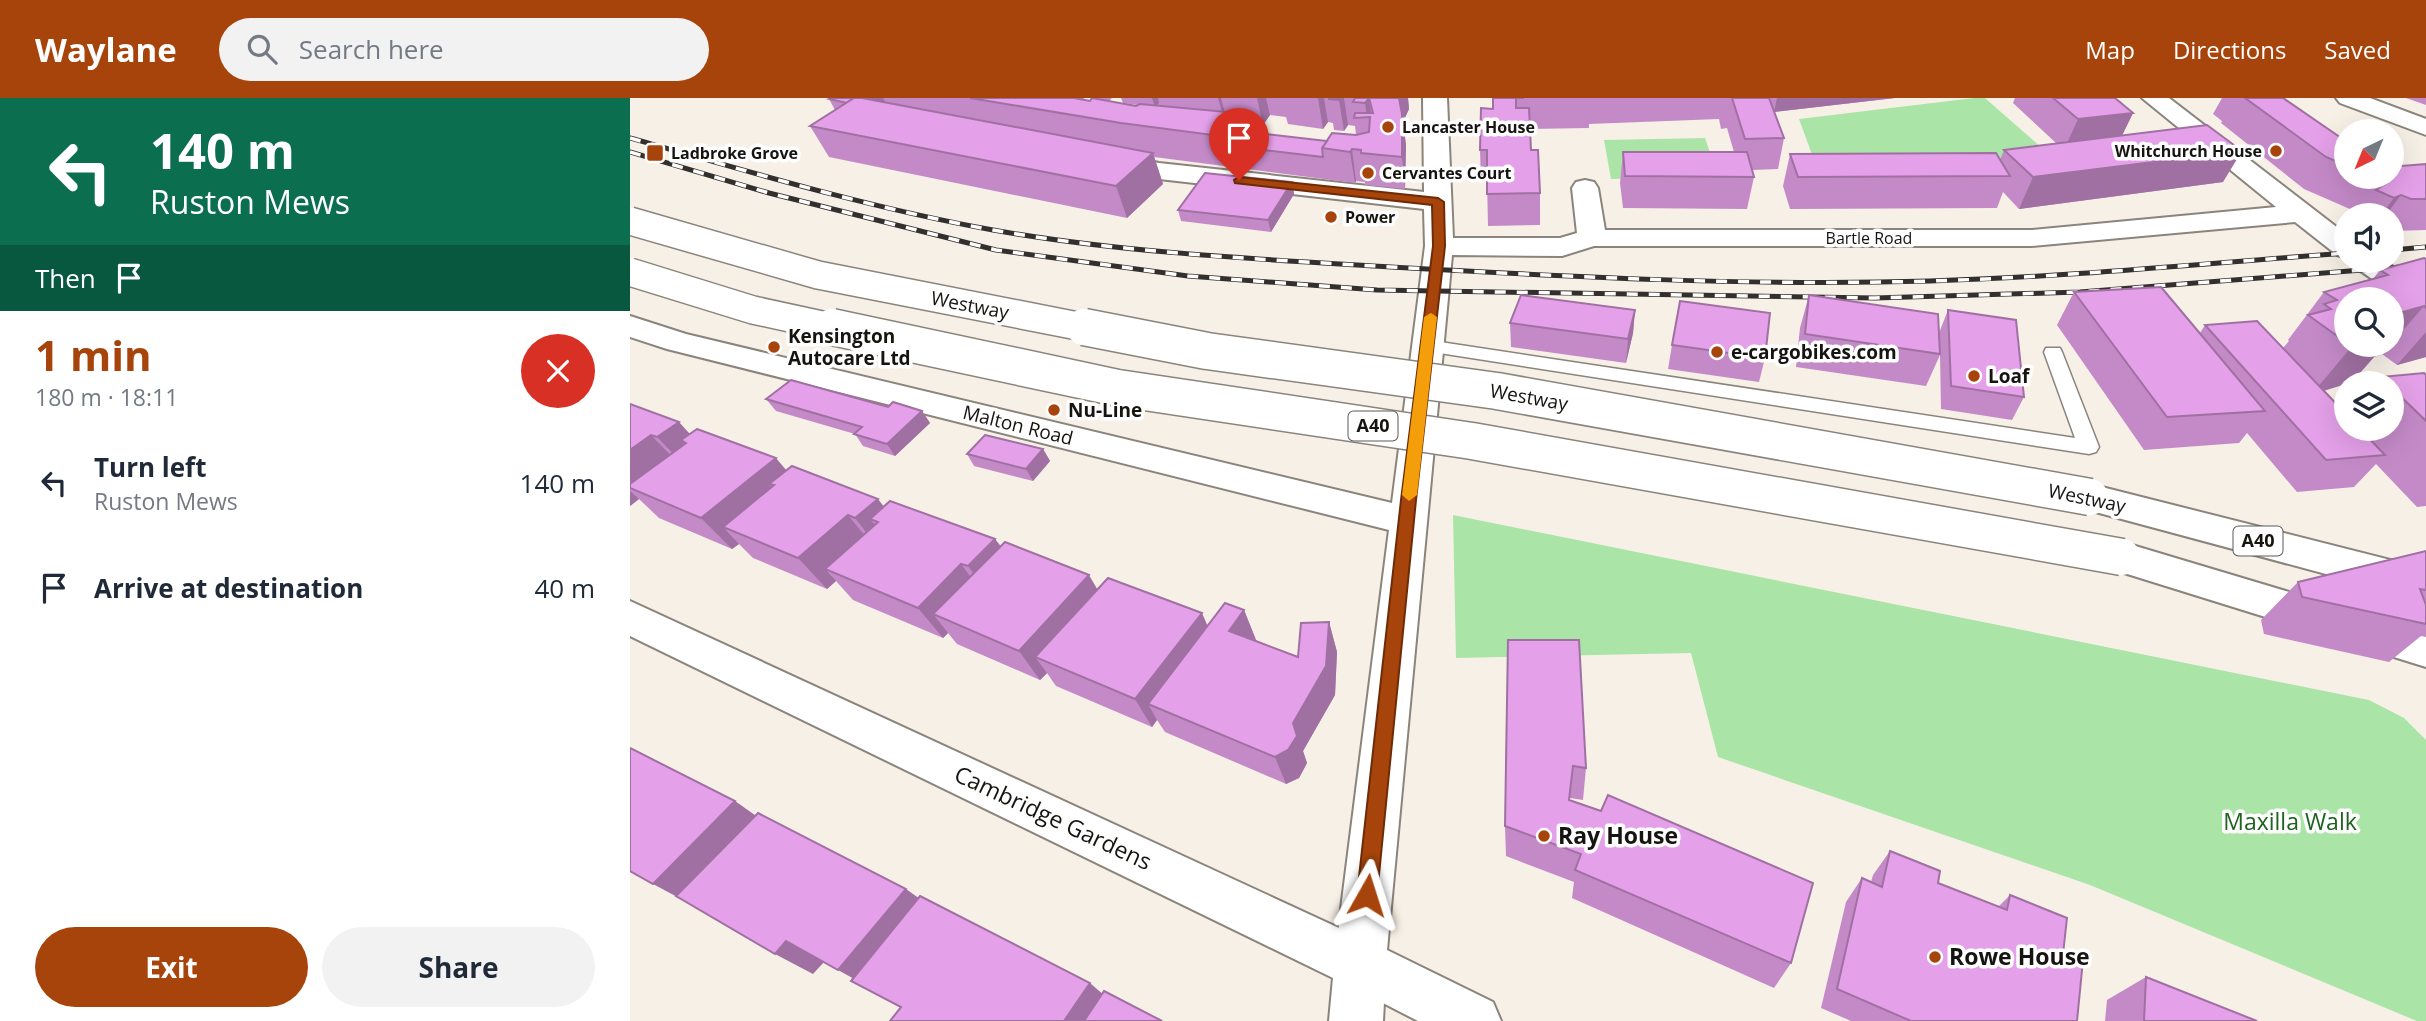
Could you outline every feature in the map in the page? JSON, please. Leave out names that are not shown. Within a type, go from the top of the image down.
[{"type":"main road","points":[[1356,1021],[1407,521],[1439,246],[1435,98]]},
{"type":"main road","points":[[2154,98],[2334,239]]},
{"type":"main road","points":[[2348,98],[2426,128]]},
{"type":"main road","points":[[1080,156],[1159,171],[1438,202]]},
{"type":"main road","points":[[1584,188],[1592,238]]},
{"type":"main road","name":"Bartle Road","points":[[1439,246],[1562,247],[1592,238],[2031,238],[2300,213]]},
{"type":"main road","name":"Westway","points":[[630,221],[818,275],[1207,351],[1497,391],[2090,497],[2426,585]]},
{"type":"main road","name":"A40","points":[[630,272],[753,310],[1118,388],[1486,443],[2122,557],[2426,628]]},
{"type":"main road","points":[[2383,273],[2426,302]]},
{"type":"main road","name":"Malton Road","points":[[630,326],[678,342],[1407,521]]},
{"type":"main road","name":"A40","points":[[2090,497],[2426,568]]},
{"type":"main road","name":"A40","points":[[2122,557],[2426,650]]},
{"type":"main road","name":"Cambridge Gardens","points":[[630,617],[1360,964],[1474,1021]]},
{"type":"lane","points":[[1427,346],[2089,447],[2053,352]]},
{"type":"green space","points":[[1985,98],[2050,155],[1974,163],[1818,171],[1799,119]]},
{"type":"green space","points":[[1705,138],[1718,176],[1611,179],[1604,140]]},
{"type":"green space","name":"Maxilla Walk","points":[[1453,515],[2369,700],[2404,718],[2426,740],[2426,1021],[2417,1021],[2090,885],[1718,757],[1691,653],[1456,658]]},
{"type":"building","points":[[854,98],[847,103],[829,99]]},
{"type":"building","points":[[854,98],[1153,153],[1116,186],[810,126]]},
{"type":"building","points":[[970,98],[1074,98],[1090,101],[1092,98],[1136,106],[1140,104],[1227,112],[1223,118],[1249,121],[1235,138],[1121,123]]},
{"type":"building","points":[[1355,98],[1369,98],[1365,103],[1353,102]]},
{"type":"building","points":[[1369,98],[1399,98],[1402,114],[1402,157],[1361,153],[1361,150],[1352,149],[1350,152],[1322,148],[1332,133],[1356,135],[1369,132],[1370,117],[1354,118],[1355,113],[1373,113]]},
{"type":"building","points":[[1493,98],[1516,98],[1516,108],[1529,108],[1531,150],[1538,150],[1540,193],[1487,194],[1487,150],[1480,150],[1481,108],[1493,109]]},
{"type":"building","points":[[1732,98],[1769,98],[1784,138],[1745,139]]},
{"type":"building","points":[[2053,98],[2115,98],[2133,113],[2078,119]]},
{"type":"building","points":[[2245,98],[2283,98],[2334,133],[2334,160]]},
{"type":"building","points":[[2207,125],[2242,151],[2033,177],[2004,150]]},
{"type":"building","points":[[1249,132],[1327,141],[1322,148],[1323,157],[1237,147]]},
{"type":"building","points":[[1623,152],[1747,152],[1754,177],[1625,176]]},
{"type":"building","points":[[1996,153],[2010,176],[1798,177],[1790,154]]},
{"type":"building","points":[[2426,164],[2426,199],[2411,199],[2401,195],[2394,198],[2376,190],[2404,189],[2404,166]]},
{"type":"building","points":[[1205,173],[1292,182],[1268,220],[1178,210]]},
{"type":"building","points":[[2426,259],[2426,308],[2424,306],[2404,312],[2404,287],[2343,287],[2388,275],[2385,273],[2404,273],[2404,263]]},
{"type":"building","points":[[2161,287],[2265,411],[2167,417],[2074,292]]},
{"type":"building","points":[[2334,289],[2334,298],[2324,292]]},
{"type":"building","points":[[1521,295],[1635,310],[1628,339],[1510,323]]},
{"type":"building","points":[[1809,295],[1938,314],[1940,354],[1805,334]]},
{"type":"building","points":[[1680,301],[1770,313],[1765,358],[1672,345]]},
{"type":"building","points":[[2334,301],[2334,334],[2308,315],[2331,309],[2324,304]]},
{"type":"building","points":[[1948,310],[2016,320],[2024,397],[1951,386]]},
{"type":"building","points":[[2257,321],[2334,401],[2334,441],[2372,441],[2385,455],[2326,460],[2205,325]]},
{"type":"building","points":[[2404,375],[2426,375],[2426,421],[2404,400]]},
{"type":"building","points":[[791,380],[888,407],[893,402],[922,411],[887,444],[854,434],[862,427],[766,399]]},
{"type":"building","points":[[630,404],[679,422],[657,437],[651,435],[630,450]]},
{"type":"building","points":[[697,429],[776,458],[701,518],[630,488],[630,484],[686,443],[681,440]]},
{"type":"building","points":[[985,435],[1043,449],[1026,469],[967,454]]},
{"type":"building","points":[[792,466],[878,499],[855,518],[848,515],[798,558],[723,527],[774,485],[769,484]]},
{"type":"building","points":[[890,501],[995,539],[968,566],[961,564],[918,608],[825,569],[878,522],[870,519]]},
{"type":"building","points":[[1005,542],[1089,575],[1019,651],[933,614]]},
{"type":"building","points":[[2426,551],[2426,590],[2420,589],[2426,605],[2426,624],[2302,597],[2298,582]]},
{"type":"building","points":[[1108,578],[1202,613],[1135,699],[1035,657]]},
{"type":"building","points":[[1225,603],[1244,610],[1229,631],[1298,657],[1301,623],[1329,622],[1326,666],[1293,723],[1297,736],[1288,750],[1275,757],[1148,704]]},
{"type":"building","name":"Ray House","points":[[1508,640],[1579,640],[1586,768],[1573,766],[1569,800],[1601,811],[1608,795],[1813,883],[1791,963],[1575,870],[1581,854],[1505,826]]},
{"type":"building","points":[[630,748],[735,801],[653,884],[630,871]]},
{"type":"building","points":[[758,813],[906,889],[838,970],[786,941],[775,954],[676,896]]},
{"type":"building","name":"Rowe House","points":[[1890,851],[1940,871],[1938,883],[2007,910],[2010,895],[2067,918],[2063,954],[2083,960],[2077,1021],[1911,1021],[1837,989],[1862,878],[1882,887]]},
{"type":"building","points":[[920,896],[1090,983],[1064,1021],[890,1021],[901,1007],[851,981]]},
{"type":"building","points":[[2146,977],[2257,1021],[2144,1021]]},
{"type":"building","points":[[1104,991],[1162,1021],[1084,1021]]},
{"type":"railway","points":[[630,138],[810,188],[947,221],[1042,238],[1241,258],[1593,277],[1863,282],[2034,276],[2334,254]]},
{"type":"railway","points":[[630,152],[769,193],[996,250],[1188,276],[1377,290],[1875,298],[2080,292],[2426,265]]},
{"type":"railway","points":[[2404,249],[2426,247]]},
{"type":"slow traffic","points":[[1409,495],[1431,317]]},
{"type":"place","name":"Lancaster House","points":[[1388,127]]},
{"type":"place","name":"Whitchurch House","points":[[2276,151]]},
{"type":"place","name":"Ladbroke Grove","points":[[655,153]]},
{"type":"place","name":"Cervantes Court","points":[[1368,173]]},
{"type":"place","name":"Power","points":[[1331,217]]},
{"type":"place","name":"Kensington Autocare Ltd","points":[[774,347]]},
{"type":"place","name":"e-cargobikes.com","points":[[1717,352]]},
{"type":"place","name":"Loaf","points":[[1974,376]]},
{"type":"place","name":"Nu-Line","points":[[1054,410]]},
{"type":"place","name":"Ray House","points":[[1544,836]]},
{"type":"place","name":"Rowe House","points":[[1935,957]]},
{"type":"route","points":[[1239,180],[1438,202],[1439,246],[1367,895]]}]
